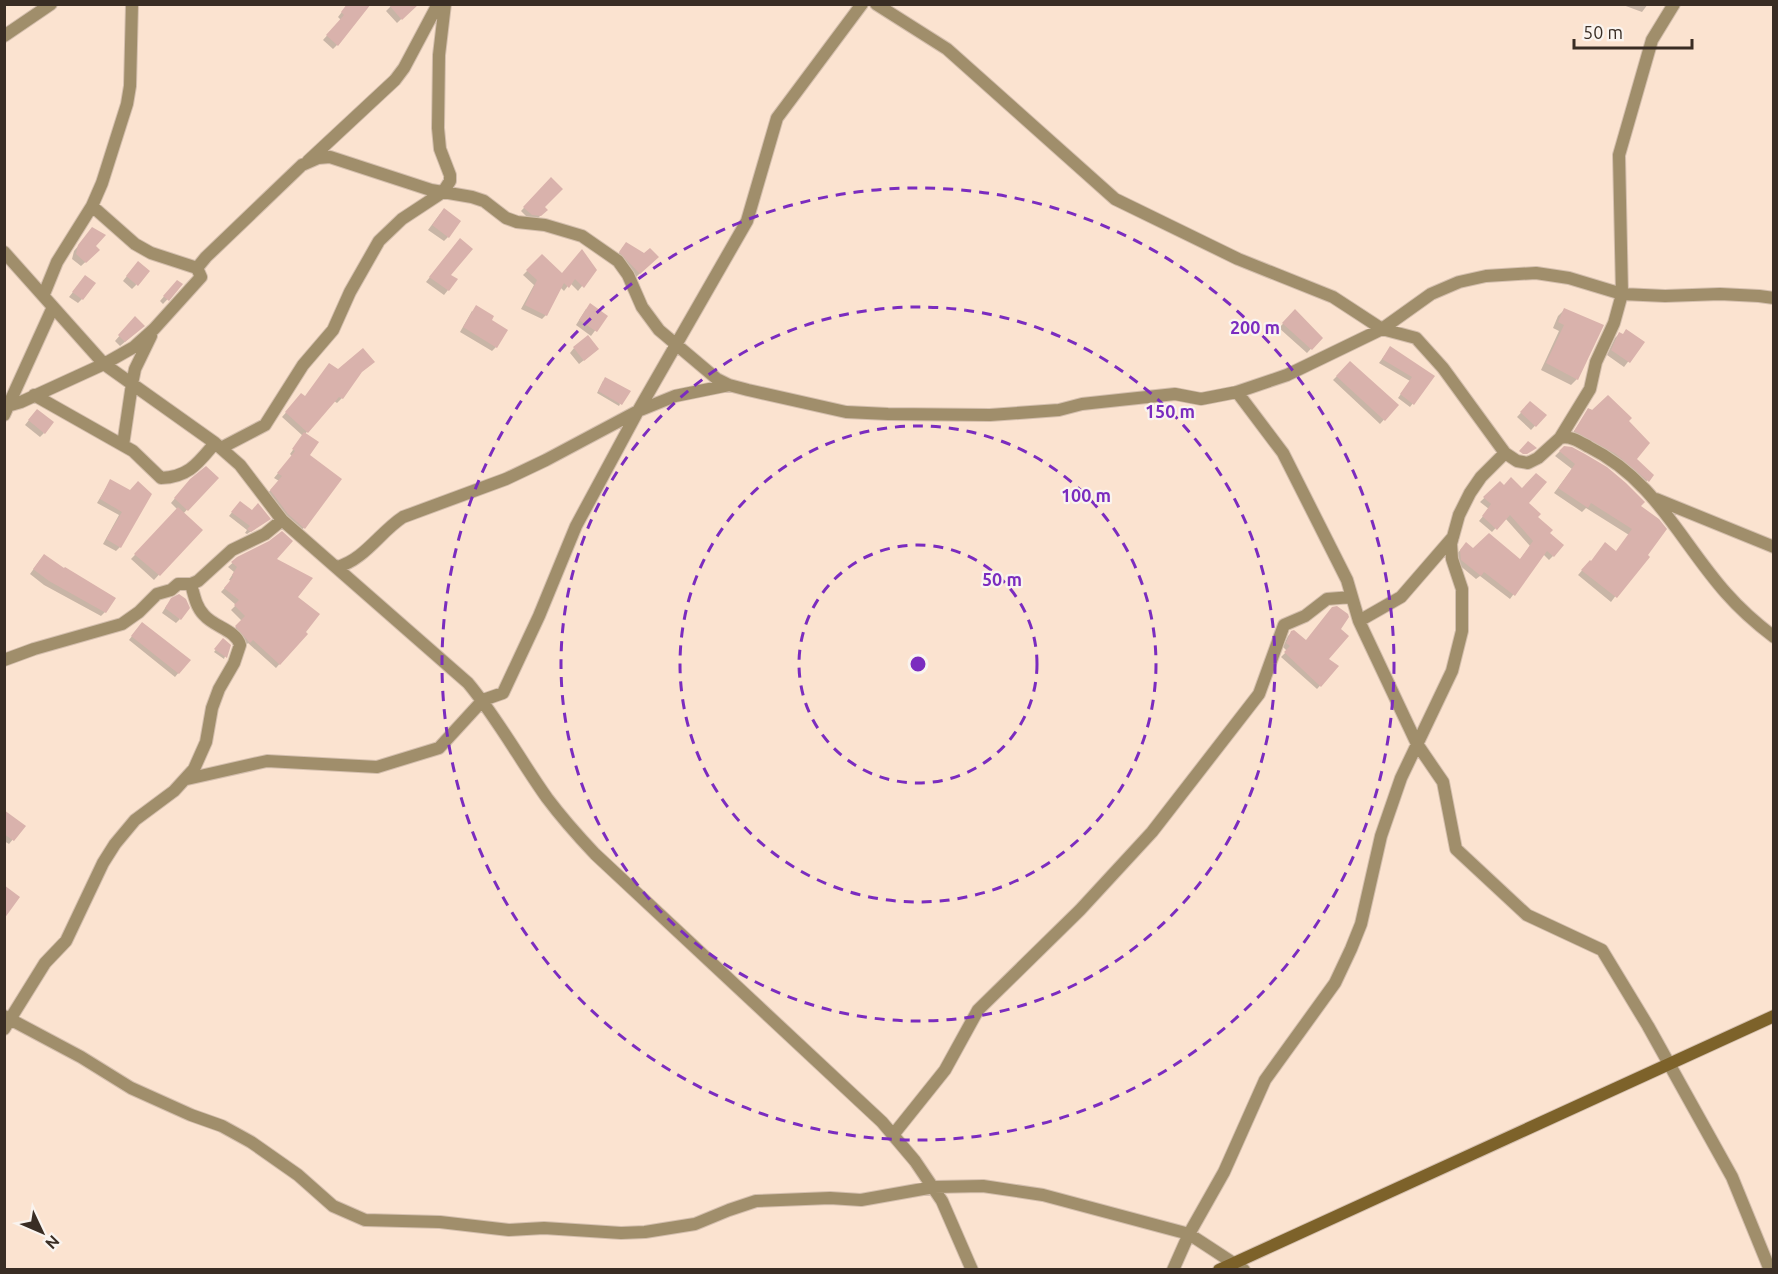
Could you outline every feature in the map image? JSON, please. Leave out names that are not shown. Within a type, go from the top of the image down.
[{"type":"main road","points":[[1219,1269],[1239,1266],[1773,1016]]},
{"type":"street","points":[[4,36],[51,4]]},
{"type":"street","points":[[44,294],[57,262],[92,206],[102,183],[127,104],[130,86],[132,4]]},
{"type":"street","points":[[197,267],[302,165],[395,80],[404,68],[438,4]]},
{"type":"street","points":[[34,395],[133,451],[161,478],[185,474],[218,445],[265,425],[303,365],[333,330],[350,292],[379,241],[402,219],[443,192],[450,181],[440,149],[438,128],[438,55],[445,4]]},
{"type":"street","points":[[187,778],[267,761],[378,767],[440,748],[483,700],[503,693],[539,616],[576,526],[638,411],[747,221],[777,118],[862,4]]},
{"type":"street","points":[[876,4],[946,49],[1115,199],[1238,259],[1333,297],[1382,329],[1416,338],[1443,368],[1505,453],[1517,461],[1528,463],[1538,458],[1560,438],[1590,388],[1596,362],[1614,323],[1622,294],[1619,155],[1652,40],[1674,4]]},
{"type":"street","points":[[302,165],[318,158],[330,157],[431,190],[484,201],[506,218],[517,222],[545,225],[582,236],[618,261],[628,275],[642,307],[659,330],[717,379],[729,385],[835,410],[888,414],[990,415],[1059,410],[1082,404],[1176,394],[1201,399],[1237,392],[1287,375],[1382,329],[1431,294],[1459,282],[1486,276],[1536,273],[1569,278],[1622,294],[1665,296],[1720,294],[1773,298]]},
{"type":"street","points":[[92,206],[135,244],[150,253],[197,267]]},
{"type":"street","points":[[4,252],[44,294],[104,364],[218,445],[240,465],[282,520],[454,669],[483,700],[568,826],[692,946],[871,1109],[934,1187],[972,1269]]},
{"type":"street","points":[[6,409],[104,364],[134,347],[154,329],[201,277],[197,267]]},
{"type":"street","points":[[1759,296],[1773,289]]},
{"type":"street","points":[[6,409],[53,307]]},
{"type":"street","points":[[123,445],[135,369],[154,329]]},
{"type":"street","points":[[337,567],[354,560],[389,526],[403,517],[506,480],[638,411],[675,396],[729,385]]},
{"type":"street","points":[[1237,392],[1283,453],[1347,580],[1359,621],[1417,744],[1443,782],[1456,849],[1527,915],[1602,950],[1732,1176],[1770,1269]]},
{"type":"street","points":[[1560,438],[1570,437],[1614,461],[1655,498],[1691,550],[1727,595],[1773,637]]},
{"type":"street","points":[[1173,1269],[1189,1234],[1224,1172],[1265,1080],[1335,983],[1351,950],[1361,924],[1381,836],[1401,778],[1452,671],[1462,631],[1462,589],[1452,559],[1451,544],[1459,515],[1481,477],[1505,453]]},
{"type":"street","points":[[1655,498],[1773,548]]},
{"type":"street","points":[[4,660],[122,624],[139,612],[157,594],[171,590],[178,584],[191,584],[198,581],[232,550],[265,534],[282,520]]},
{"type":"street","points":[[1359,621],[1401,597],[1454,536]]},
{"type":"street","points":[[191,584],[202,613],[235,636],[240,645],[234,663],[219,689],[212,708],[206,742],[201,755],[187,778],[135,820],[115,844],[103,863],[66,940],[45,963],[7,1022],[81,1057],[131,1088],[191,1115],[222,1125],[298,1175],[333,1206],[365,1220],[440,1222],[509,1230],[544,1228],[621,1233],[645,1232],[695,1224],[756,1201],[780,1199],[811,1201],[830,1198],[861,1200],[934,1187],[983,1186],[1043,1195],[1189,1234],[1239,1266]]},
{"type":"street","points":[[893,1135],[945,1070],[978,1010],[1080,910],[1152,832],[1258,694],[1284,625],[1305,616],[1327,599],[1352,597]]},
{"type":"building","points":[[347,4],[371,4],[338,46],[326,35],[344,15],[341,12]]},
{"type":"building","points":[[388,4],[419,4],[402,20]]},
{"type":"building","points":[[551,177],[563,189],[545,207],[548,210],[541,216],[532,215],[523,207]]},
{"type":"building","points":[[444,208],[461,221],[449,238],[432,225]]},
{"type":"building","points":[[92,227],[106,235],[96,246],[100,250],[86,263],[76,254],[78,245]]},
{"type":"building","points":[[460,238],[473,249],[451,275],[458,279],[449,291],[429,277]]},
{"type":"building","points":[[626,242],[644,253],[650,248],[659,257],[640,274],[619,252]]},
{"type":"building","points":[[582,249],[597,270],[584,288],[575,279],[569,288],[564,283],[547,316],[525,305],[537,280],[526,270],[542,254],[562,273]]},
{"type":"building","points":[[138,261],[150,271],[138,286],[126,276]]},
{"type":"building","points":[[85,275],[96,283],[83,300],[72,292]]},
{"type":"building","points":[[177,280],[183,284],[169,301],[163,296]]},
{"type":"building","points":[[590,303],[608,316],[597,332],[579,320]]},
{"type":"building","points":[[476,305],[494,316],[492,320],[508,330],[497,348],[463,327]]},
{"type":"building","points":[[1564,308],[1604,325],[1578,380],[1546,363],[1564,325],[1558,322]]},
{"type":"building","points":[[1295,309],[1323,338],[1312,350],[1282,323]]},
{"type":"building","points":[[135,316],[145,326],[125,342],[118,335]]},
{"type":"building","points":[[1626,329],[1645,342],[1630,363],[1611,350],[1619,332],[1623,334]]},
{"type":"building","points":[[588,335],[599,349],[584,361],[573,347]]},
{"type":"building","points":[[1390,346],[1435,376],[1414,405],[1400,394],[1412,377],[1382,359]]},
{"type":"building","points":[[363,348],[375,362],[362,372],[343,399],[339,397],[308,433],[285,412],[301,393],[305,396],[329,363],[338,369]]},
{"type":"building","points":[[1350,361],[1399,405],[1385,421],[1336,376]]},
{"type":"building","points":[[605,377],[631,391],[622,405],[598,391]]},
{"type":"building","points":[[1608,395],[1632,418],[1629,421],[1650,443],[1637,459],[1654,475],[1649,482],[1616,454],[1574,431],[1588,408],[1592,410]]},
{"type":"building","points":[[1530,401],[1547,415],[1536,427],[1520,412]]},
{"type":"building","points":[[37,409],[54,422],[45,434],[28,420]]},
{"type":"building","points":[[304,432],[319,442],[310,455],[342,479],[305,529],[288,514],[270,490],[282,476],[277,473],[295,451],[292,449]]},
{"type":"building","points":[[1528,441],[1537,448],[1523,454],[1519,451]]},
{"type":"building","points":[[1564,446],[1572,447],[1607,467],[1645,502],[1641,506],[1659,519],[1667,529],[1648,555],[1650,557],[1617,598],[1581,570],[1605,542],[1616,551],[1632,529],[1591,503],[1588,508],[1558,488],[1575,464],[1559,451]]},
{"type":"building","points":[[206,466],[219,478],[188,511],[174,498],[190,479]]},
{"type":"building","points":[[1536,473],[1547,482],[1529,503],[1541,514],[1538,517],[1553,530],[1550,533],[1564,545],[1554,557],[1547,551],[1515,596],[1484,572],[1481,576],[1461,560],[1460,550],[1466,542],[1473,548],[1489,533],[1520,559],[1533,541],[1510,515],[1497,530],[1482,516],[1491,504],[1483,497],[1500,481],[1504,485],[1511,477],[1522,488]]},
{"type":"building","points":[[110,479],[130,490],[138,481],[152,494],[121,548],[106,539],[122,512],[100,499]]},
{"type":"building","points":[[240,501],[252,510],[258,503],[271,519],[251,532],[247,529],[250,526],[231,512]]},
{"type":"building","points":[[178,507],[203,530],[160,576],[134,554]]},
{"type":"building","points":[[282,531],[293,541],[277,559],[313,578],[298,597],[320,614],[306,632],[308,634],[280,665],[253,640],[250,643],[235,626],[245,616],[234,605],[239,600],[224,588],[233,577],[237,567],[231,562]]},
{"type":"building","points":[[44,554],[116,598],[106,613],[49,581],[33,569]]},
{"type":"building","points":[[179,594],[186,599],[190,608],[181,620],[165,608],[171,598]]},
{"type":"building","points":[[1337,606],[1348,614],[1349,617],[1341,629],[1349,636],[1329,659],[1339,666],[1321,687],[1284,652],[1290,646],[1286,643],[1291,631],[1294,630],[1306,640],[1332,607]]},
{"type":"building","points":[[142,622],[191,660],[179,674],[131,636]]},
{"type":"building","points":[[223,638],[231,645],[227,658],[214,649]]},
{"type":"building","points":[[4,810],[26,826],[14,841],[4,834]]},
{"type":"building","points":[[4,885],[20,897],[4,919]]}]
